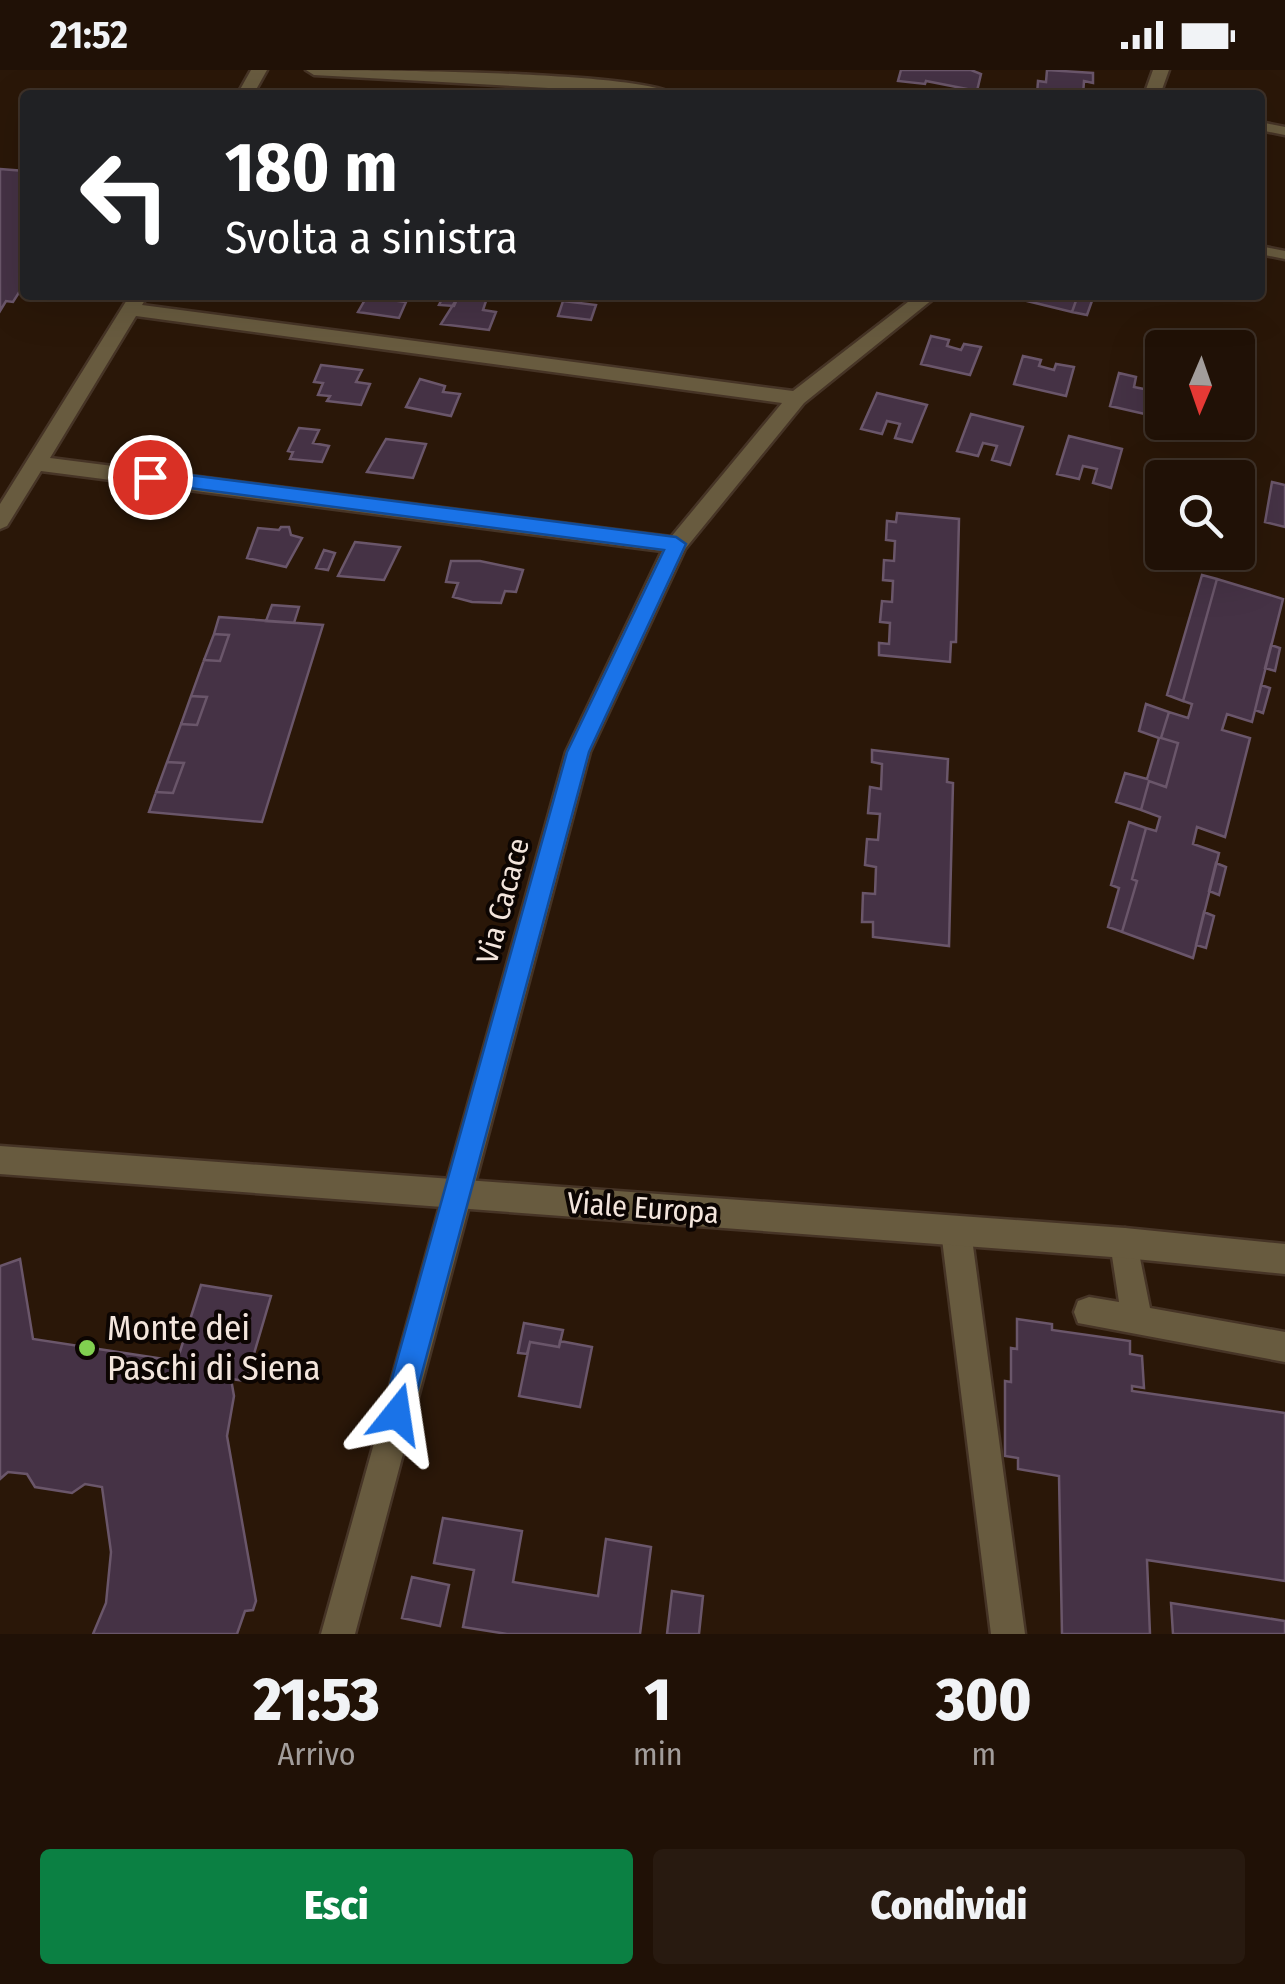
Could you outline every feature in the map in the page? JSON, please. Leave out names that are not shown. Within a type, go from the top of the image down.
[{"type":"street","points":[[314,70],[642,90]]},
{"type":"street","name":"Via Cacace","points":[[338,1634],[578,752],[676,544],[797,398],[923,300]]},
{"type":"street","points":[[0,521],[136,302],[797,398]]},
{"type":"street","points":[[37,462],[676,544]]},
{"type":"street","name":"Viale Europa","points":[[0,1160],[1125,1243],[1285,1259]]},
{"type":"street","points":[[956,1231],[1008,1634]]},
{"type":"street","points":[[1125,1243],[1137,1320]]},
{"type":"street","points":[[1089,1312],[1285,1347]]},
{"type":"building","points":[[901,70],[971,70],[981,74],[977,90],[926,81],[898,81]]},
{"type":"building","points":[[1047,70],[1093,73],[1093,83],[1084,81],[1083,90],[1037,90],[1038,81],[1046,82]]},
{"type":"building","points":[[0,169],[20,171],[20,291],[0,311]]},
{"type":"building","points":[[365,300],[406,302],[399,318],[358,312]]},
{"type":"building","points":[[442,300],[457,300],[454,306],[439,305]]},
{"type":"building","points":[[456,300],[486,301],[483,310],[496,312],[489,330],[441,324]]},
{"type":"building","points":[[1023,300],[1076,300],[1072,312]]},
{"type":"building","points":[[1076,300],[1092,300],[1087,315],[1072,312]]},
{"type":"building","points":[[563,301],[596,305],[591,320],[558,316]]},
{"type":"building","points":[[931,336],[949,340],[947,346],[961,350],[964,344],[981,347],[970,375],[921,364]]},
{"type":"building","points":[[1023,356],[1041,360],[1039,366],[1054,370],[1056,364],[1074,367],[1066,396],[1014,384]]},
{"type":"building","points":[[321,365],[362,370],[356,382],[370,384],[361,405],[327,401],[330,396],[318,395],[323,383],[314,382]]},
{"type":"building","points":[[1119,373],[1136,377],[1134,387],[1145,389],[1145,414],[1110,406]]},
{"type":"building","points":[[420,379],[445,386],[443,392],[460,394],[451,416],[406,407]]},
{"type":"building","points":[[877,393],[927,405],[912,442],[895,438],[900,424],[887,421],[882,434],[861,429]]},
{"type":"building","points":[[971,414],[1023,427],[1010,465],[992,460],[997,446],[983,443],[978,456],[957,451]]},
{"type":"building","points":[[299,428],[319,430],[313,443],[329,446],[322,462],[290,459],[293,452],[288,451]]},
{"type":"building","points":[[1069,436],[1122,449],[1111,488],[1093,483],[1097,469],[1083,466],[1079,479],[1057,474]]},
{"type":"building","points":[[386,439],[426,444],[413,478],[367,472]]},
{"type":"building","points":[[1272,482],[1285,485],[1285,527],[1265,522]]},
{"type":"building","points":[[897,513],[959,519],[956,642],[951,642],[950,662],[879,655],[879,643],[889,644],[890,623],[880,622],[882,601],[892,602],[893,581],[883,580],[884,560],[894,561],[895,541],[886,540],[887,521],[896,522]]},
{"type":"building","points":[[289,527],[291,535],[302,538],[286,567],[247,558],[258,528]]},
{"type":"building","points":[[355,542],[400,547],[384,580],[338,576]]},
{"type":"building","points":[[324,550],[335,553],[328,570],[316,568]]},
{"type":"building","points":[[451,561],[480,561],[523,570],[516,592],[505,591],[501,603],[472,602],[453,597],[458,583],[446,582]]},
{"type":"building","points":[[1202,575],[1217,579],[1183,701],[1167,695]]},
{"type":"building","points":[[1217,579],[1283,599],[1252,722],[1227,714],[1222,730],[1250,738],[1225,837],[1197,827],[1193,844],[1219,853],[1193,958],[1122,932],[1137,881],[1132,879],[1146,828],[1156,831],[1160,817],[1141,810],[1149,781],[1166,787],[1178,743],[1161,738],[1169,712],[1188,718],[1192,704],[1183,701]]},
{"type":"building","points":[[272,605],[299,607],[294,623],[266,621]]},
{"type":"building","points":[[219,617],[323,625],[262,822],[149,812],[156,792],[173,793],[184,763],[167,762],[181,724],[197,725],[207,697],[191,696],[204,660],[220,661],[229,635],[214,634]]},
{"type":"building","points":[[214,634],[229,635],[220,661],[204,660]]},
{"type":"building","points":[[1271,645],[1280,648],[1275,671],[1265,668]]},
{"type":"building","points":[[1261,685],[1270,688],[1263,713],[1255,710]]},
{"type":"building","points":[[191,696],[207,697],[197,725],[181,724]]},
{"type":"building","points":[[1146,704],[1169,712],[1161,738],[1178,743],[1166,787],[1149,781],[1141,810],[1116,802],[1125,773],[1147,779],[1159,738],[1139,731]]},
{"type":"building","points":[[872,750],[948,759],[947,782],[953,783],[949,946],[873,937],[873,922],[862,922],[863,893],[875,894],[876,867],[865,865],[867,839],[878,840],[880,814],[868,813],[870,787],[881,789],[882,764],[872,762]]},
{"type":"building","points":[[167,762],[184,763],[173,793],[156,792]]},
{"type":"building","points":[[1129,822],[1146,828],[1132,879],[1137,881],[1122,932],[1108,927],[1119,888],[1111,885]]},
{"type":"building","points":[[1216,863],[1226,867],[1219,895],[1209,891]]},
{"type":"building","points":[[1204,912],[1214,916],[1206,948],[1196,945]]},
{"type":"building","points":[[20,1259],[33,1339],[177,1361],[201,1285],[271,1296],[246,1381],[231,1379],[234,1396],[227,1436],[256,1601],[253,1610],[245,1611],[237,1634],[93,1634],[106,1603],[111,1552],[102,1487],[85,1484],[72,1493],[35,1487],[27,1474],[8,1472],[0,1479],[0,1266]]},
{"type":"building","points":[[1017,1319],[1052,1324],[1052,1330],[1130,1341],[1130,1354],[1142,1356],[1144,1388],[1132,1386],[1132,1391],[1285,1413],[1285,1581],[1147,1560],[1150,1634],[1062,1634],[1059,1476],[1018,1469],[1018,1458],[1005,1456],[1005,1381],[1011,1382],[1011,1348],[1017,1349]]},
{"type":"building","points":[[524,1323],[563,1330],[559,1347],[530,1342],[527,1354],[518,1353]]},
{"type":"building","points":[[560,1341],[592,1347],[580,1407],[519,1396],[530,1342],[559,1347]]},
{"type":"building","points":[[443,1518],[522,1531],[513,1582],[598,1596],[606,1539],[651,1547],[640,1634],[507,1634],[463,1627],[474,1570],[434,1563]]},
{"type":"building","points":[[412,1577],[449,1585],[440,1626],[402,1618]]},
{"type":"building","points":[[672,1591],[703,1596],[699,1634],[667,1634]]},
{"type":"building","points":[[1171,1603],[1285,1621],[1285,1634],[1173,1634]]},
{"type":"place","name":"Monte dei Paschi di Siena","points":[[87,1348]]},
{"type":"route","points":[[150,477],[676,544],[578,752],[397,1414]]}]
